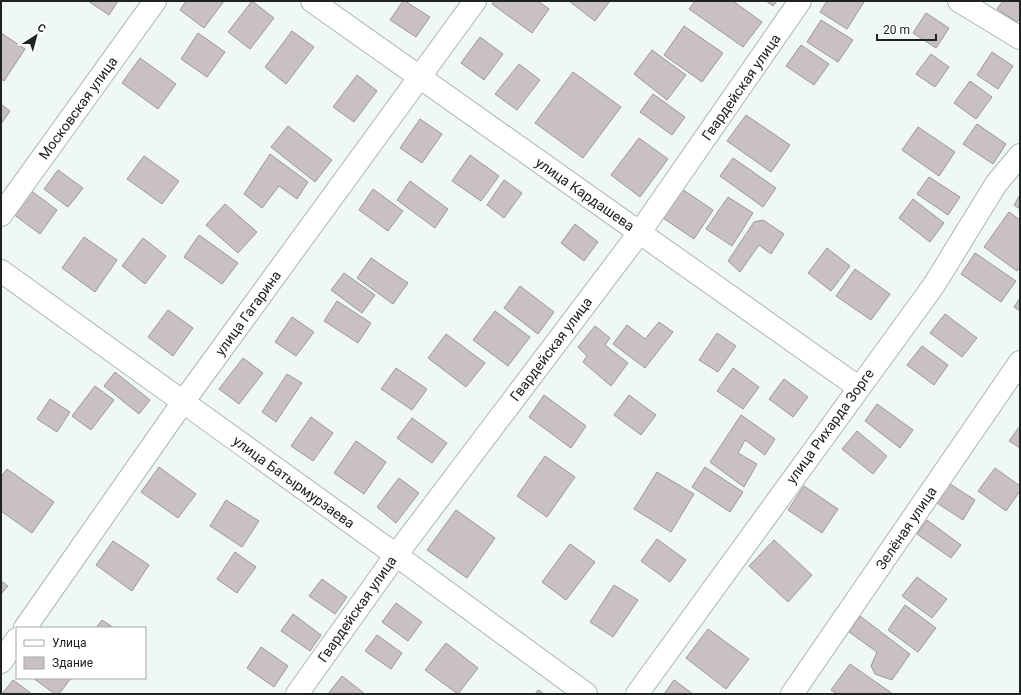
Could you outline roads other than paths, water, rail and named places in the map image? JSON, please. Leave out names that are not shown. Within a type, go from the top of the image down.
[{"type":"street","name":"Московская улица","points":[[1,215],[155,1]]},
{"type":"street","name":"улица Кардашева","points":[[312,1],[858,387]]},
{"type":"street","name":"улица Гагарина","points":[[26,627],[183,402],[475,1]]},
{"type":"street","name":"Гвардейская улица","points":[[297,694],[396,555],[640,232],[800,1]]},
{"type":"street","points":[[959,1],[1020,38]]},
{"type":"street","name":"улица Рихарда Зорге","points":[[636,694],[934,284],[996,184],[1020,155]]},
{"type":"street","name":"улица Батырмурзаева","points":[[1,271],[396,555],[586,694]]},
{"type":"street","name":"Зелёная улица","points":[[792,694],[1020,362]]},
{"type":"street","points":[[1,662],[16,640]]}]
